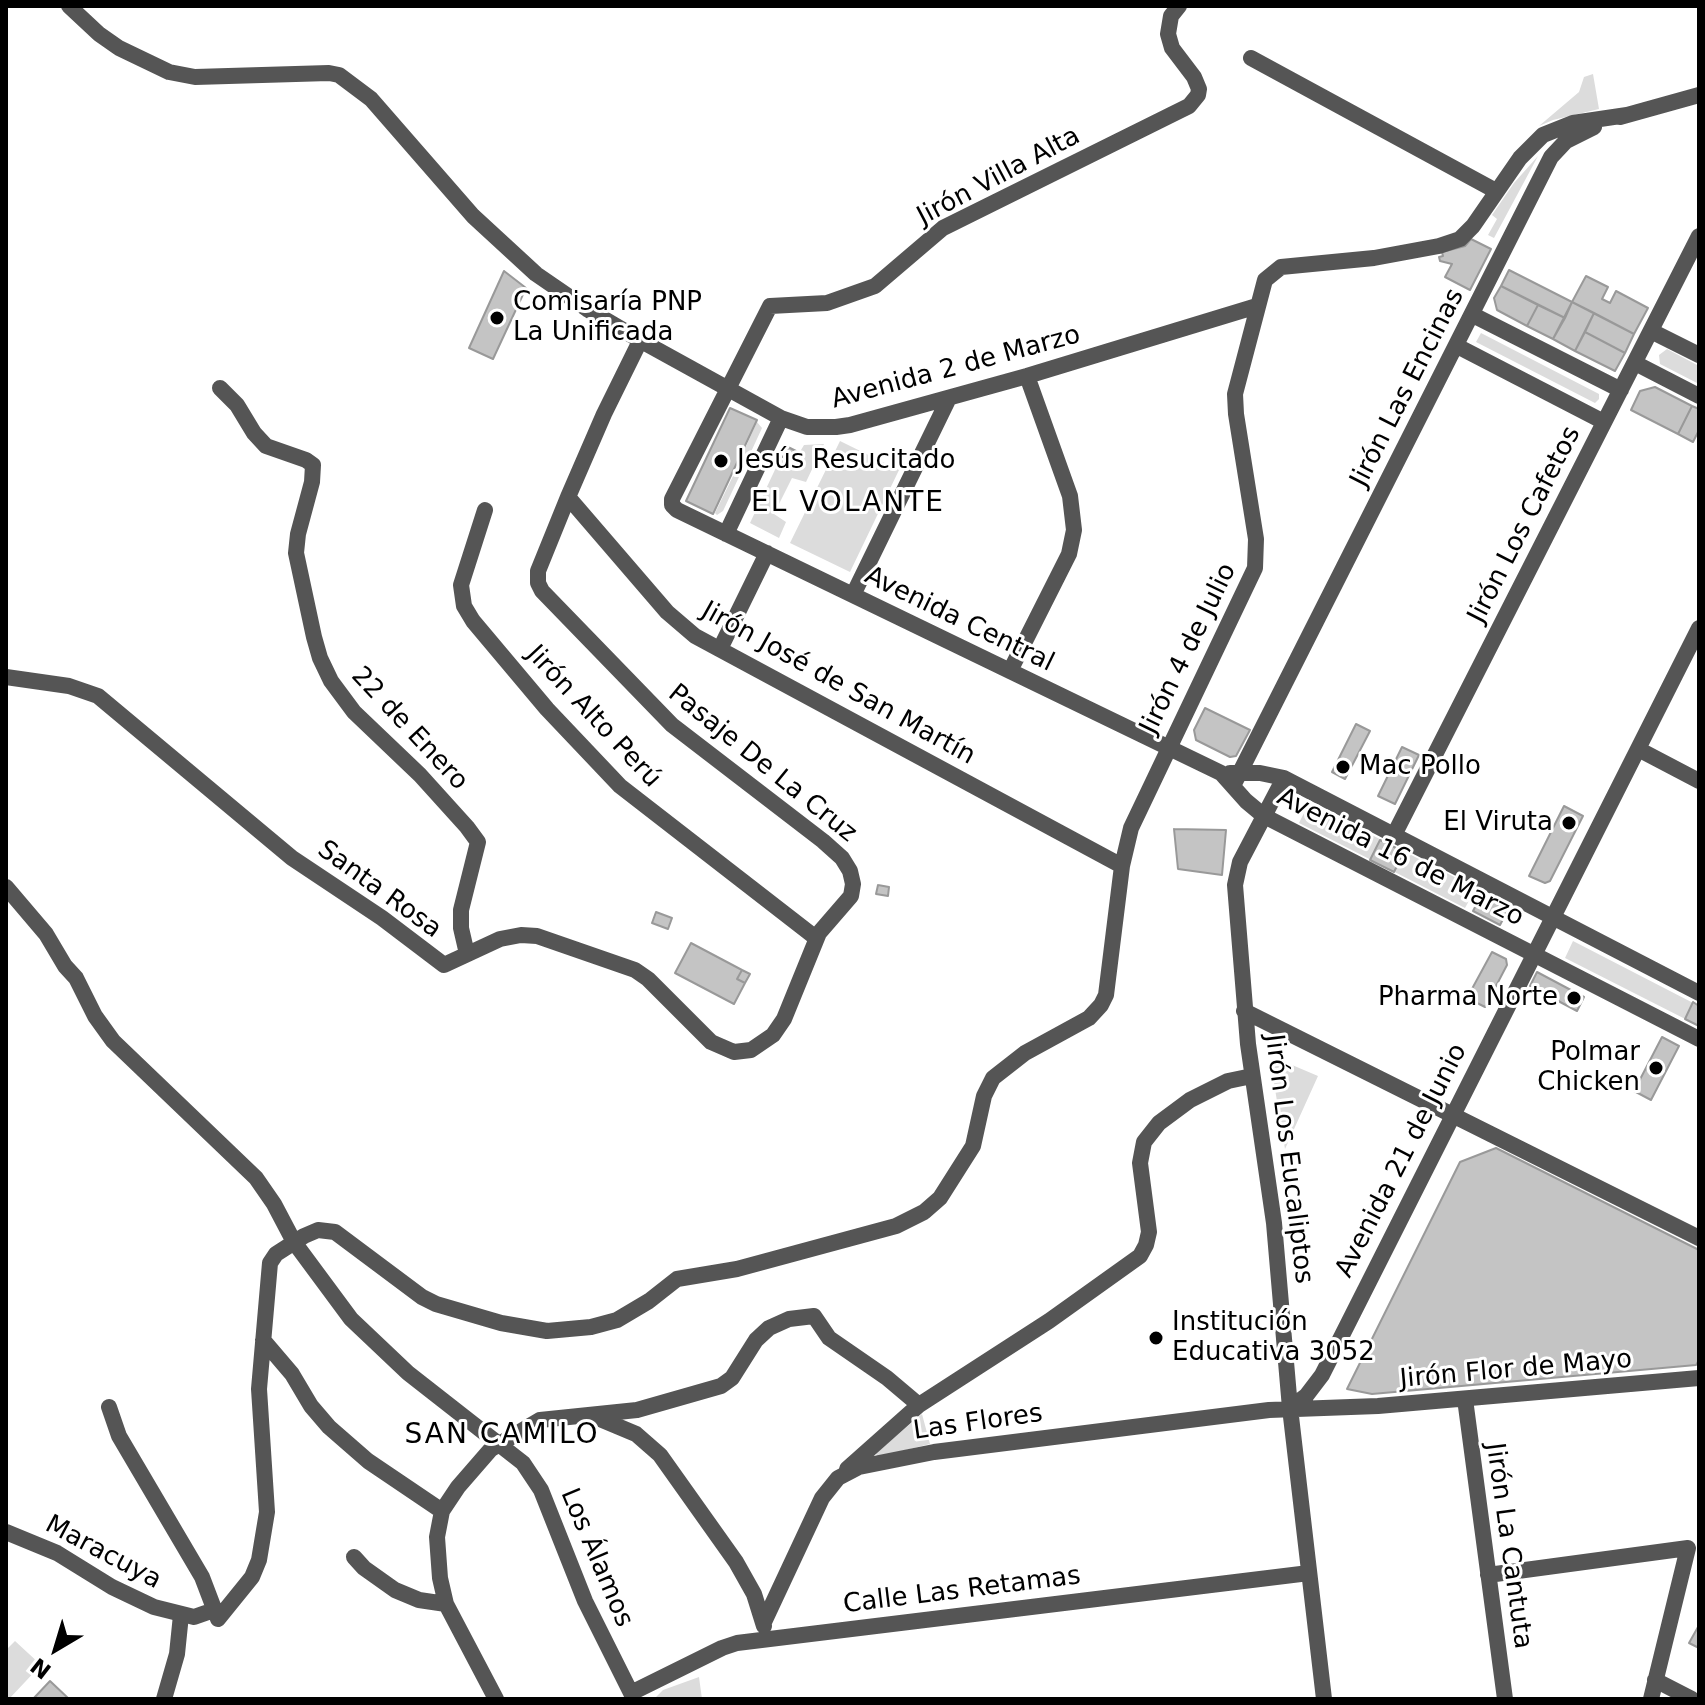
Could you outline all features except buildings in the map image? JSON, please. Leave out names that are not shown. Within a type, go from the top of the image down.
[{"type":"street","name":"Avenida 2 de Marzo","points":[[69,6],[119,48],[169,72],[195,77],[339,75],[371,99],[464,206],[520,261],[587,309],[640,341],[781,418],[807,427],[836,427],[949,398],[1257,306]]},
{"type":"street","name":"Jirón Villa Alta","points":[[727,389],[770,306],[834,302],[875,286],[943,228],[1189,106],[1199,89],[1194,77],[1172,48],[1168,34],[1171,16],[1179,6]]},
{"type":"street","points":[[1251,58],[1496,191]]},
{"type":"street","name":"Jirón Las Encinas","points":[[1236,779],[1557,148],[1577,134],[1627,115],[1699,95]]},
{"type":"street","points":[[1257,306],[1265,280],[1281,267],[1374,258],[1460,239],[1473,226],[1530,146],[1543,135],[1573,123],[1627,115]]},
{"type":"street","name":"Jirón Los Cafetos","points":[[1394,835],[1699,236]]},
{"type":"street","name":"Jirón 4 de Julio","points":[[294,1242],[314,1231],[330,1230],[436,1304],[501,1323],[547,1331],[591,1327],[617,1320],[677,1279],[737,1269],[858,1238],[908,1222],[932,1207],[968,1155],[976,1138],[984,1096],[993,1078],[1025,1053],[1089,1018],[1101,1005],[1109,987],[1122,866],[1131,828],[1255,568],[1256,539],[1235,394],[1257,306]]},
{"type":"street","points":[[1473,315],[1621,390]]},
{"type":"street","points":[[1651,331],[1699,355]]},
{"type":"street","name":"Pasaje De La Cruz","points":[[640,341],[568,497],[538,571],[539,587],[672,725],[842,858],[850,871],[853,890],[848,902],[816,938]]},
{"type":"street","points":[[1457,346],[1604,422]]},
{"type":"street","points":[[1635,363],[1699,396]]},
{"type":"street","points":[[1010,671],[1069,554],[1074,530],[1070,496],[1027,376]]},
{"type":"street","name":"22 de Enero","points":[[220,388],[237,405],[266,446],[313,465],[296,553],[314,637],[331,681],[354,712],[420,775],[478,842],[461,910],[461,928],[467,954]]},
{"type":"street","name":"Avenida Central","points":[[727,389],[672,499],[672,505],[677,510],[1221,773]]},
{"type":"street","points":[[853,595],[949,398]]},
{"type":"street","points":[[726,534],[781,418]]},
{"type":"street","name":"Jirón José de San Martín","points":[[568,497],[676,622],[695,636],[1122,866]]},
{"type":"street","name":"Jirón Alto Perú","points":[[485,510],[461,585],[464,606],[473,621],[530,689],[620,786],[816,938]]},
{"type":"street","points":[[720,649],[767,553]]},
{"type":"street","name":"Avenida 21 de Junio","points":[[1290,1408],[1306,1396],[1322,1375],[1699,628]]},
{"type":"street","name":"Santa Rosa","points":[[6,677],[78,688],[98,696],[269,840],[444,965],[500,939],[529,935],[635,970],[648,979],[711,1042],[728,1051],[745,1052],[763,1044],[781,1025],[816,938]]},
{"type":"street","points":[[1638,749],[1699,781]]},
{"type":"street","name":"Avenida 16 de Marzo","points":[[1221,773],[1236,779],[1264,816],[1699,1039]]},
{"type":"street","name":"Avenida 16 de Marzo","points":[[1236,779],[1260,773],[1284,778],[1699,993]]},
{"type":"street","name":"Jirón Los Eucaliptos","points":[[1284,778],[1236,873],[1244,1011],[1274,1223],[1290,1408],[1324,1699]]},
{"type":"street","name":"Los Álamos","points":[[6,887],[46,934],[113,1041],[256,1178],[294,1242],[344,1310],[368,1336],[433,1394],[523,1463],[541,1490],[585,1601],[633,1696]]},
{"type":"street","points":[[1244,1011],[1699,1238]]},
{"type":"street","points":[[764,1622],[822,1498],[838,1478],[919,1405],[1049,1321],[1140,1256],[1149,1232],[1140,1163],[1144,1142],[1159,1123],[1190,1100],[1228,1081],[1252,1076]]},
{"type":"street","points":[[218,1619],[252,1577],[263,1544],[267,1512],[259,1409],[270,1263],[276,1254],[294,1242]]},
{"type":"street","points":[[496,1699],[446,1604],[438,1558],[437,1527],[442,1511],[484,1457],[502,1444],[540,1420],[637,1410],[721,1386],[732,1378],[756,1340],[769,1328],[789,1319],[814,1316],[829,1338],[887,1378],[919,1405]]},
{"type":"street","points":[[263,1340],[292,1374],[300,1390],[329,1427],[368,1461],[442,1511]]},
{"type":"street","name":"Jirón Flor de Mayo","points":[[1290,1408],[1378,1406],[1699,1378]]},
{"type":"street","name":"Jirón La Cantuta","points":[[1465,1399],[1505,1699]]},
{"type":"street","points":[[109,1407],[119,1436],[202,1577],[218,1619]]},
{"type":"street","name":"Las Flores","points":[[838,1478],[859,1467],[934,1452],[1290,1408]]},
{"type":"street","points":[[590,1414],[636,1434],[660,1455],[736,1562],[754,1594],[767,1639]]},
{"type":"street","name":"Maracuya","points":[[6,1532],[57,1553],[129,1597],[181,1615],[203,1616],[214,1610],[218,1619]]},
{"type":"street","points":[[1488,1575],[1688,1548],[1651,1699]]},
{"type":"street","points":[[354,1557],[395,1590],[419,1600],[446,1604]]},
{"type":"street","name":"Calle Las Retamas","points":[[633,1696],[722,1648],[767,1639],[1309,1573]]},
{"type":"street","points":[[164,1699],[177,1654],[181,1615]]},
{"type":"street","points":[[1655,1680],[1692,1699]]},
{"type":"shaded area","points":[[1593,74],[1599,109],[1539,126],[1579,92],[1584,77]]},
{"type":"shaded area","points":[[1538,156],[1494,238],[1488,235],[1497,219],[1492,215]]},
{"type":"shaded area","points":[[1481,333],[1599,394],[1599,399],[1595,403],[1476,342]]},
{"type":"shaded area","points":[[1667,349],[1699,366],[1699,384],[1660,364],[1659,355]]},
{"type":"shaded area","points":[[757,422],[762,428],[744,467],[738,464]]},
{"type":"shaded area","name":"EL VOLANTE","points":[[840,441],[899,470],[850,572],[790,543]]},
{"type":"shaded area","points":[[824,444],[806,482],[792,478],[774,514],[786,522],[779,538],[750,523],[780,459],[792,465],[804,445]]},
{"type":"shaded area","points":[[734,474],[739,477],[723,511],[717,515],[715,513]]},
{"type":"shaded area","points":[[1309,803],[1476,888],[1465,908],[1299,823]]},
{"type":"shaded area","points":[[1573,941],[1699,1006],[1699,1026],[1565,958]]},
{"type":"shaded area","points":[[1278,1059],[1318,1076],[1285,1149],[1271,1065]]},
{"type":"shaded area","points":[[922,1414],[930,1444],[877,1457],[876,1453]]},
{"type":"shaded area","points":[[15,1641],[41,1665],[6,1699],[6,1650]]},
{"type":"shaded area","points":[[699,1677],[702,1699],[654,1699],[663,1690]]},
{"type":"place","name":"Comisaría PNP La Unificada","points":[[497,318]]},
{"type":"place","name":"Jesús Resucitado","points":[[721,461]]},
{"type":"place","name":"Mac Pollo","points":[[1343,767]]},
{"type":"place","name":"El Viruta","points":[[1569,823]]},
{"type":"place","name":"Pharma Norte","points":[[1574,998]]},
{"type":"place","name":"Polmar Chicken","points":[[1656,1068]]},
{"type":"place","name":"Institución Educativa 3052","points":[[1156,1338]]},
{"type":"district","name":"EL VOLANTE","points":[[848,504]]},
{"type":"district","name":"SAN CAMILO","points":[[502,1436]]}]
